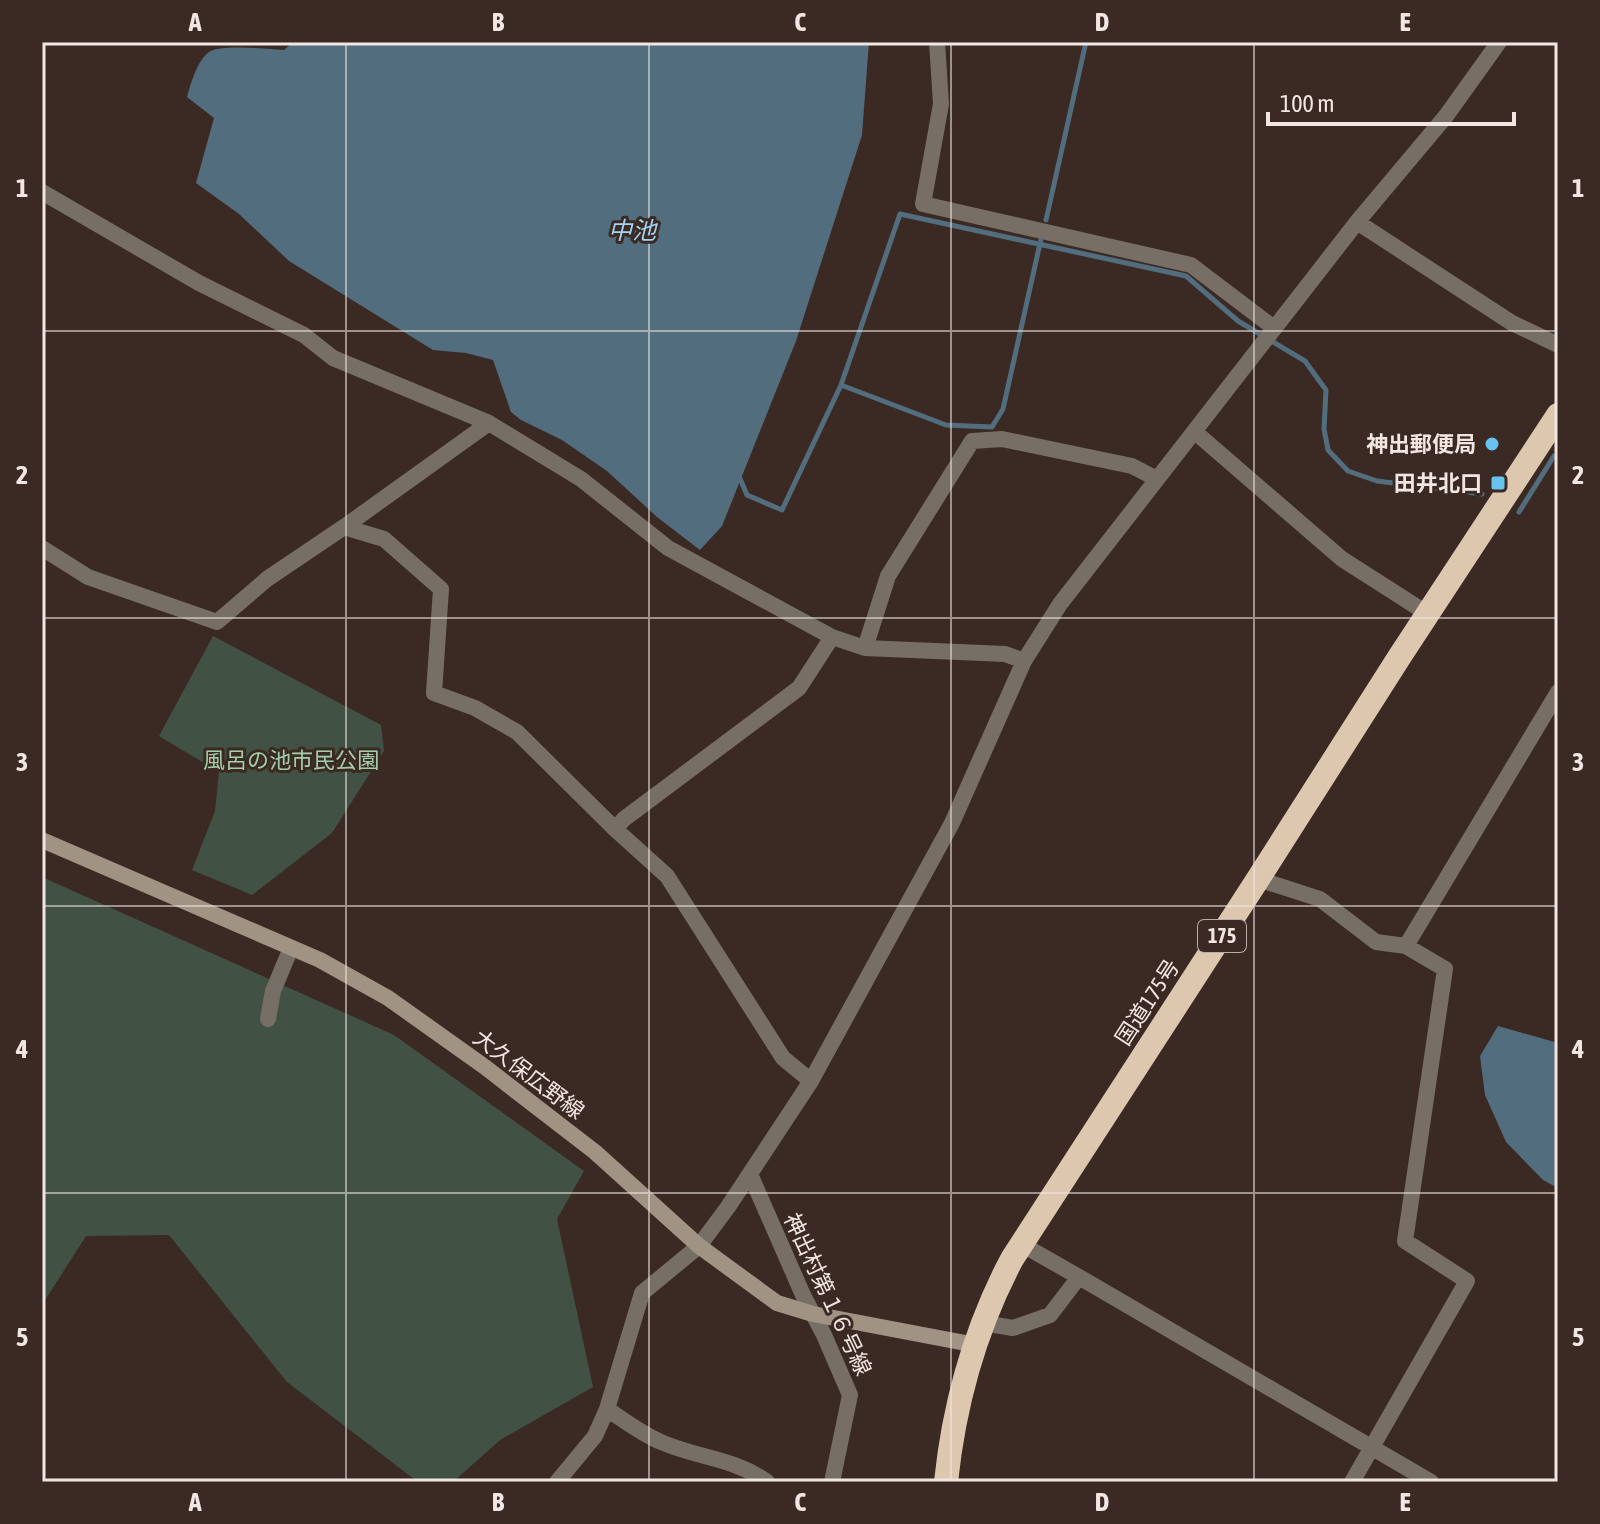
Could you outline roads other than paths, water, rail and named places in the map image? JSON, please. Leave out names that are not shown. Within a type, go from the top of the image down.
[{"type":"highway","name":"国道175号","points":[[946,1482],[960,1403],[979,1334],[997,1288],[1021,1244],[1428,614],[1554,429]]},
{"type":"street","points":[[937,42],[941,104],[923,204],[1191,265],[1274,328]]},
{"type":"street","points":[[557,1482],[595,1436],[607,1409],[642,1293],[699,1246],[811,1081],[952,823],[1024,661],[1060,604],[1357,222],[1446,116],[1499,42]]},
{"type":"street","points":[[42,192],[199,283],[304,335],[333,358],[489,423],[581,479],[668,548],[832,637],[865,648],[1005,654],[1024,661]]},
{"type":"street","points":[[1357,222],[1512,323],[1558,345]]},
{"type":"street","points":[[42,548],[88,577],[217,622],[267,579],[489,423]]},
{"type":"street","points":[[1195,432],[1342,559],[1428,614]]},
{"type":"street","points":[[865,648],[888,576],[972,441],[1002,439],[1132,466],[1157,479]]},
{"type":"street","points":[[344,527],[384,539],[441,589],[434,693],[475,708],[517,732],[667,876],[783,1058],[811,1081]]},
{"type":"street","points":[[615,829],[624,819],[799,688],[832,637]]},
{"type":"street","points":[[1406,946],[1558,692]]},
{"type":"street","name":"大久保広野線","points":[[42,840],[320,960],[388,998],[485,1067],[595,1152],[699,1246],[777,1303],[813,1314],[979,1334]]},
{"type":"street","points":[[1258,879],[1320,899],[1376,942],[1406,946],[1445,969],[1405,1241],[1467,1281],[1352,1482]]},
{"type":"street","points":[[268,1019],[273,991],[291,948]]},
{"type":"street","name":"神出村第１６号線","points":[[750,1174],[850,1395],[832,1482]]},
{"type":"street","points":[[1021,1244],[1431,1482]]},
{"type":"street","points":[[979,1334],[1013,1328],[1050,1315],[1079,1277]]},
{"type":"street","points":[[607,1409],[663,1443],[748,1469],[767,1482]]},
{"type":"water","name":"中池","points":[[293,42],[869,42],[862,135],[796,341],[722,526],[700,550],[657,517],[607,471],[562,440],[511,412],[493,360],[466,353],[433,350],[289,261],[239,214],[196,183],[214,118],[187,97],[201,61],[209,52],[224,48],[284,50]]},
{"type":"water","points":[[1498,1026],[1558,1043],[1558,1188],[1543,1180],[1506,1142],[1485,1095],[1480,1056]]},
{"type":"waterway","points":[[1046,220],[1086,42]]},
{"type":"waterway","points":[[739,476],[747,495],[782,510],[841,385],[900,214],[1186,276],[1238,321],[1305,361],[1326,390],[1324,429],[1328,450],[1348,471],[1377,481],[1482,494]]},
{"type":"waterway","points":[[841,385],[946,425],[992,427],[1003,409],[1041,239]]},
{"type":"waterway","points":[[1519,512],[1554,456],[1558,459]]},
{"type":"place","name":"神出郵便局","points":[[1492,444]]},
{"type":"place","name":"田井北口","points":[[1498,483]]},
{"type":"park label","name":"風呂の池市民公園","points":[[291,760]]}]
